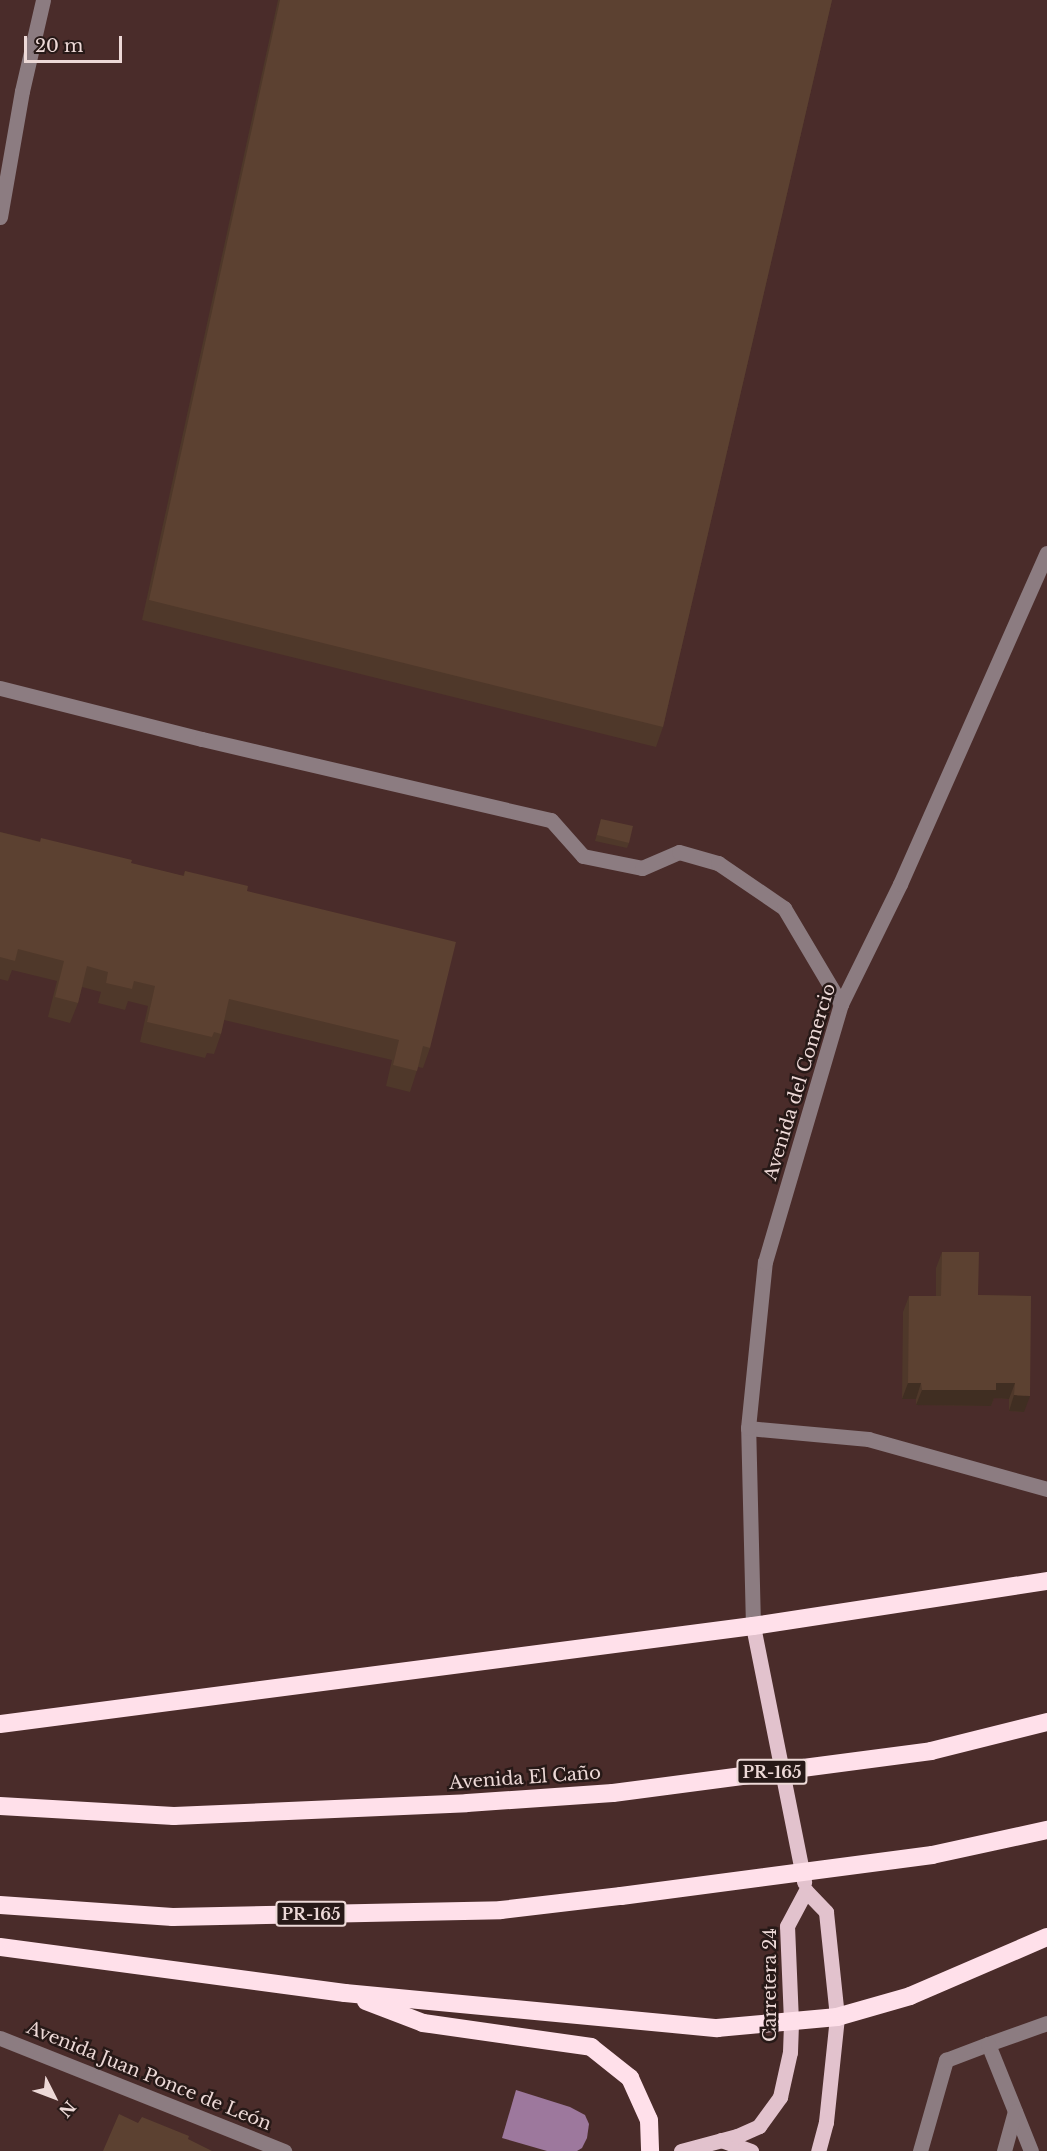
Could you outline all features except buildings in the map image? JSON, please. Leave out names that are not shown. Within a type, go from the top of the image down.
[{"type":"highway","points":[[0,1724],[753,1626],[1047,1581]]},
{"type":"highway","name":"Avenida El Caño","points":[[0,1806],[174,1816],[613,1793],[931,1751],[1047,1722]]},
{"type":"highway","name":"PR-165","points":[[0,1905],[184,1917],[501,1910],[932,1855],[1047,1830]]},
{"type":"highway","points":[[0,1947],[345,1993],[717,2028],[837,2016],[910,1996],[1047,1937]]},
{"type":"highway","points":[[345,1993],[423,2023],[591,2047],[630,2078],[649,2120],[650,2151]]},
{"type":"main road","points":[[753,1626],[806,1891],[826,1912],[837,2016],[826,2122],[818,2151]]},
{"type":"main road","name":"Carretera 24","points":[[721,2140],[759,2126],[780,2097],[790,2052],[787,1926],[806,1891]]},
{"type":"main road","points":[[681,2151],[721,2140],[751,2151]]},
{"type":"street","points":[[0,217],[22,91],[43,0]]},
{"type":"street","name":"Avenida del Comercio","points":[[753,1626],[748,1428],[765,1262],[841,1004],[900,884],[1047,553]]},
{"type":"street","points":[[0,688],[202,739],[551,820],[583,856],[642,868],[679,852],[718,863],[784,908],[841,1004]]},
{"type":"street","points":[[748,1428],[868,1438],[1047,1489]]},
{"type":"street","points":[[920,2151],[946,2060],[1047,2023]]},
{"type":"street","name":"Avenida Juan Ponce de León","points":[[0,2038],[284,2151]]},
{"type":"street","points":[[988,2044],[1031,2151]]},
{"type":"street","points":[[1004,2151],[1015,2111]]},
{"type":"shaded area","points":[[516,2090],[570,2107],[585,2115],[589,2124],[587,2138],[582,2148],[577,2151],[547,2151],[502,2138]]}]
